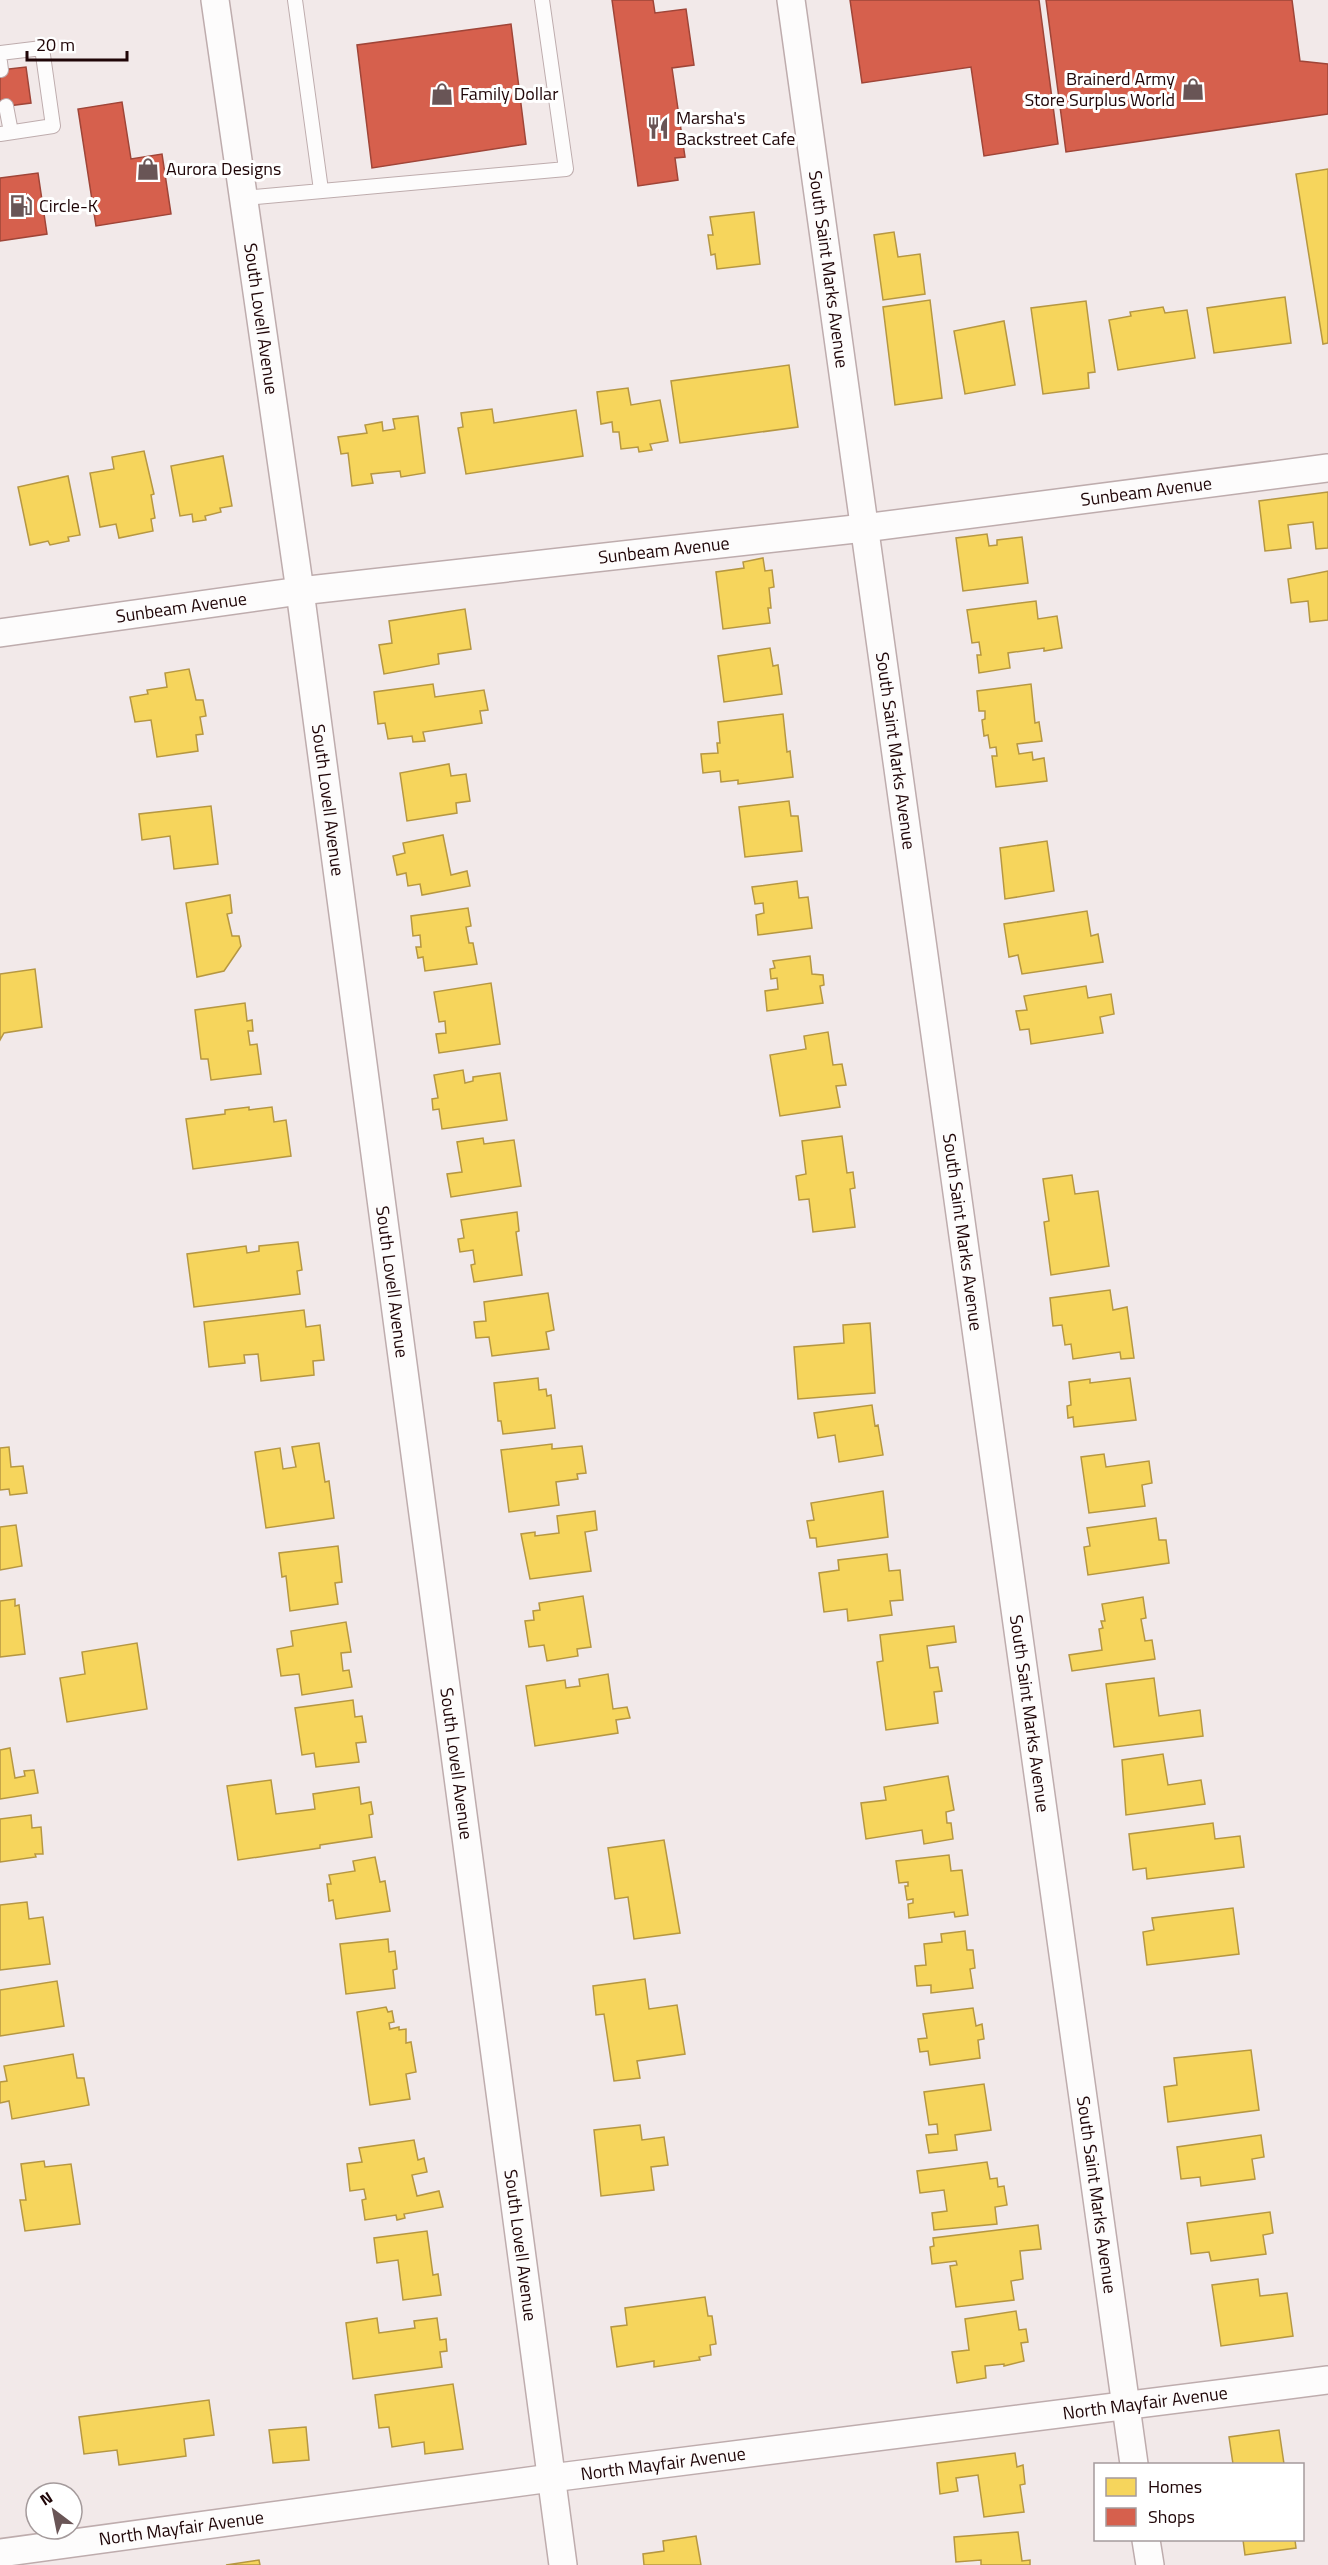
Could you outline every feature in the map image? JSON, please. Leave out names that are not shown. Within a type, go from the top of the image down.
[{"type":"street","name":"South Lovell Avenue","points":[[215,0],[300,591],[563,2565]]},
{"type":"street","name":"South Saint Marks Avenue","points":[[791,0],[1134,2463]]},
{"type":"street","name":"Sunbeam Avenue","points":[[0,633],[300,591],[864,528],[1328,468]]},
{"type":"street","name":"North Mayfair Avenue","points":[[0,2553],[551,2478],[1328,2380]]},
{"type":"street","points":[[1146,2541],[1150,2565]]},
{"type":"lane","points":[[295,0],[321,190]]},
{"type":"lane","points":[[244,198],[567,169],[542,0]]},
{"type":"lane","points":[[0,53],[42,48],[53,126],[5,133],[6,106]]},
{"type":"building: Homes","points":[[1328,169],[1328,343],[1323,344],[1296,174]]},
{"type":"building: Homes","points":[[754,212],[760,264],[717,269],[715,254],[711,255],[708,235],[713,235],[710,217]]},
{"type":"building: Homes","points":[[894,232],[898,257],[920,254],[925,294],[883,300],[874,235]]},
{"type":"building: Homes","points":[[1285,297],[1291,343],[1214,353],[1207,308]]},
{"type":"building: Homes","points":[[930,300],[942,398],[895,405],[883,307]]},
{"type":"building: Homes","points":[[1086,301],[1095,372],[1088,373],[1089,388],[1043,394],[1031,308]]},
{"type":"building: Homes","points":[[1163,307],[1165,313],[1187,310],[1195,358],[1118,370],[1109,320],[1131,316],[1130,312]]},
{"type":"building: Homes","points":[[1004,321],[1015,385],[965,394],[954,331]]},
{"type":"building: Homes","points":[[789,365],[798,427],[680,443],[671,381]]},
{"type":"building: Homes","points":[[628,388],[631,405],[660,400],[668,441],[650,444],[652,450],[639,452],[638,447],[621,449],[619,432],[613,432],[612,422],[601,424],[597,392]]},
{"type":"building: Homes","points":[[492,409],[494,423],[576,410],[583,456],[466,474],[458,428],[463,427],[461,413]]},
{"type":"building: Homes","points":[[418,416],[425,473],[401,477],[400,471],[371,474],[373,483],[352,486],[348,453],[341,454],[338,437],[367,433],[365,425],[382,422],[383,431],[395,429],[393,419]]},
{"type":"building: Homes","points":[[144,451],[154,494],[151,495],[155,518],[151,519],[153,531],[119,538],[116,524],[100,527],[90,473],[114,469],[112,457]]},
{"type":"building: Homes","points":[[223,456],[232,506],[220,508],[221,512],[205,516],[206,520],[193,522],[192,514],[180,516],[171,466]]},
{"type":"building: Homes","points":[[68,476],[80,535],[68,537],[69,541],[50,545],[48,541],[30,545],[18,487]]},
{"type":"building: Homes","points":[[1328,492],[1328,548],[1316,549],[1313,522],[1288,525],[1291,548],[1265,551],[1259,501]]},
{"type":"building: Homes","points":[[987,534],[989,546],[997,545],[997,540],[1022,537],[1028,583],[963,591],[956,538]]},
{"type":"building: Homes","points":[[763,558],[765,571],[772,570],[774,587],[769,588],[770,623],[723,629],[716,572],[744,568],[743,562]]},
{"type":"building: Homes","points":[[1328,571],[1328,620],[1310,622],[1308,601],[1291,603],[1288,579]]},
{"type":"building: Homes","points":[[1036,601],[1038,619],[1057,616],[1062,648],[1008,653],[1010,668],[979,673],[977,655],[981,655],[979,642],[972,643],[967,610]]},
{"type":"building: Homes","points":[[465,609],[471,649],[438,654],[439,664],[384,674],[379,645],[392,643],[389,621]]},
{"type":"building: Homes","points":[[770,648],[773,666],[778,665],[782,694],[724,702],[718,656]]},
{"type":"building: Homes","points":[[189,669],[196,700],[203,700],[206,716],[200,717],[203,734],[196,735],[198,751],[157,757],[151,720],[135,722],[130,697],[148,694],[147,690],[167,687],[165,673]]},
{"type":"building: Homes","points":[[433,684],[435,697],[484,690],[488,710],[480,711],[482,723],[423,732],[425,741],[413,742],[412,736],[388,739],[385,723],[378,724],[374,692]]},
{"type":"building: Homes","points":[[1031,684],[1035,723],[1039,722],[1042,741],[1017,744],[1019,754],[1032,752],[1033,760],[1044,758],[1047,781],[996,787],[992,756],[997,756],[996,747],[990,748],[988,735],[984,736],[982,720],[985,719],[985,711],[979,711],[977,691]]},
{"type":"building: Homes","points":[[783,714],[787,752],[790,751],[793,777],[738,784],[738,780],[721,782],[720,771],[703,773],[701,754],[718,753],[717,743],[720,743],[718,722]]},
{"type":"building: Homes","points":[[449,764],[451,776],[466,774],[470,801],[456,803],[457,813],[407,821],[400,773]]},
{"type":"building: Homes","points":[[789,801],[791,816],[798,816],[802,851],[745,857],[739,807]]},
{"type":"building: Homes","points":[[211,806],[218,864],[174,869],[170,836],[142,840],[139,814]]},
{"type":"building: Homes","points":[[443,835],[451,875],[467,871],[470,886],[422,895],[420,884],[408,886],[406,873],[397,875],[393,856],[405,853],[403,843]]},
{"type":"building: Homes","points":[[1047,841],[1054,891],[1005,899],[1000,848]]},
{"type":"building: Homes","points":[[797,881],[799,898],[808,897],[812,928],[758,935],[756,915],[764,913],[763,903],[755,904],[752,887]]},
{"type":"building: Homes","points":[[230,895],[232,913],[227,914],[232,936],[239,936],[241,946],[224,971],[197,977],[186,903]]},
{"type":"building: Homes","points":[[468,908],[471,926],[466,927],[469,943],[473,943],[477,964],[425,971],[423,957],[418,958],[416,947],[421,947],[420,935],[413,936],[411,916]]},
{"type":"building: Homes","points":[[1087,911],[1091,936],[1098,934],[1103,962],[1022,974],[1018,955],[1009,957],[1004,924]]},
{"type":"building: Homes","points":[[810,956],[812,974],[823,975],[824,985],[820,986],[823,1003],[767,1011],[765,991],[778,989],[777,978],[771,979],[770,969],[775,968],[773,961]]},
{"type":"building: Homes","points":[[35,969],[42,1027],[4,1033],[0,1040],[0,974]]},
{"type":"building: Homes","points":[[491,983],[500,1044],[439,1053],[436,1034],[446,1033],[445,1021],[439,1022],[434,992]]},
{"type":"building: Homes","points":[[1086,986],[1088,998],[1111,994],[1114,1014],[1100,1017],[1103,1033],[1031,1044],[1029,1029],[1020,1030],[1016,1011],[1027,1010],[1024,996]]},
{"type":"building: Homes","points":[[245,1003],[247,1021],[252,1020],[253,1031],[248,1031],[250,1045],[257,1044],[261,1074],[211,1080],[208,1059],[201,1059],[195,1010]]},
{"type":"building: Homes","points":[[828,1032],[833,1065],[842,1064],[846,1085],[836,1086],[840,1107],[780,1116],[770,1055],[806,1049],[804,1036]]},
{"type":"building: Homes","points":[[463,1070],[465,1083],[473,1081],[473,1077],[500,1073],[507,1120],[442,1129],[439,1109],[433,1110],[432,1099],[438,1098],[434,1075]]},
{"type":"building: Homes","points":[[249,1107],[249,1110],[272,1107],[274,1122],[286,1120],[291,1156],[193,1169],[186,1119],[225,1114],[225,1110]]},
{"type":"building: Homes","points":[[842,1136],[847,1173],[853,1172],[855,1188],[850,1189],[855,1227],[813,1232],[809,1199],[799,1200],[796,1176],[806,1174],[802,1141]]},
{"type":"building: Homes","points":[[483,1138],[484,1144],[514,1140],[521,1186],[451,1197],[447,1174],[462,1172],[457,1142]]},
{"type":"building: Homes","points":[[1072,1175],[1075,1194],[1098,1191],[1109,1266],[1051,1275],[1044,1222],[1049,1221],[1043,1179]]},
{"type":"building: Homes","points":[[517,1212],[519,1231],[516,1232],[522,1275],[474,1282],[471,1265],[475,1264],[473,1250],[460,1252],[458,1239],[464,1238],[461,1220]]},
{"type":"building: Homes","points":[[298,1242],[302,1270],[297,1271],[300,1294],[194,1307],[187,1254],[246,1246],[247,1253],[259,1251],[259,1246]]},
{"type":"building: Homes","points":[[1110,1290],[1113,1310],[1127,1307],[1134,1358],[1121,1359],[1120,1352],[1073,1359],[1071,1344],[1065,1345],[1062,1325],[1053,1326],[1050,1298]]},
{"type":"building: Homes","points":[[548,1293],[554,1330],[546,1332],[549,1349],[492,1356],[489,1337],[476,1338],[474,1322],[486,1321],[484,1302]]},
{"type":"building: Homes","points":[[304,1310],[306,1327],[320,1325],[324,1360],[313,1361],[314,1375],[261,1381],[258,1354],[244,1355],[245,1363],[209,1367],[204,1322]]},
{"type":"building: Homes","points":[[870,1323],[875,1393],[798,1399],[794,1347],[844,1343],[843,1325]]},
{"type":"building: Homes","points":[[538,1378],[539,1390],[546,1389],[547,1396],[551,1395],[555,1428],[503,1434],[501,1421],[498,1421],[494,1383]]},
{"type":"building: Homes","points":[[1130,1378],[1136,1420],[1074,1427],[1073,1417],[1068,1418],[1067,1406],[1071,1405],[1069,1382],[1090,1379],[1090,1383]]},
{"type":"building: Homes","points":[[872,1405],[883,1455],[839,1462],[835,1435],[818,1438],[814,1413]]},
{"type":"building: Homes","points":[[319,1443],[325,1482],[329,1481],[334,1518],[266,1528],[255,1452],[280,1448],[283,1469],[296,1467],[292,1447]]},
{"type":"building: Homes","points":[[552,1444],[552,1449],[582,1446],[586,1473],[577,1474],[578,1479],[556,1482],[559,1505],[509,1512],[501,1450]]},
{"type":"building: Homes","points":[[9,1447],[11,1467],[23,1466],[27,1493],[10,1495],[9,1489],[0,1490],[0,1448]]},
{"type":"building: Homes","points":[[1104,1454],[1106,1467],[1149,1461],[1152,1483],[1142,1485],[1145,1506],[1089,1513],[1081,1457]]},
{"type":"building: Homes","points":[[883,1491],[888,1537],[817,1547],[816,1538],[810,1538],[807,1521],[814,1520],[811,1503]]},
{"type":"building: Homes","points":[[595,1511],[597,1530],[585,1532],[591,1571],[530,1579],[521,1534],[535,1532],[535,1536],[559,1533],[557,1516]]},
{"type":"building: Homes","points":[[1156,1518],[1159,1540],[1166,1540],[1169,1563],[1088,1575],[1084,1547],[1090,1546],[1087,1528]]},
{"type":"building: Homes","points":[[16,1525],[22,1566],[0,1570],[0,1527]]},
{"type":"building: Homes","points":[[338,1546],[342,1582],[335,1583],[338,1604],[290,1611],[286,1576],[282,1577],[279,1553]]},
{"type":"building: Homes","points":[[887,1554],[889,1571],[900,1570],[903,1600],[890,1601],[892,1615],[848,1621],[847,1609],[824,1612],[819,1573],[839,1570],[838,1560]]},
{"type":"building: Homes","points":[[583,1596],[591,1647],[577,1649],[578,1656],[547,1661],[544,1645],[529,1647],[525,1621],[534,1620],[533,1611],[540,1610],[539,1603]]},
{"type":"building: Homes","points":[[1143,1597],[1146,1618],[1141,1619],[1145,1641],[1152,1640],[1155,1659],[1072,1671],[1069,1655],[1102,1650],[1099,1629],[1103,1628],[1101,1621],[1105,1621],[1102,1604]]},
{"type":"building: Homes","points":[[15,1599],[15,1606],[19,1605],[25,1654],[0,1657],[0,1601]]},
{"type":"building: Homes","points":[[346,1622],[351,1652],[341,1653],[343,1671],[349,1670],[352,1687],[302,1695],[299,1674],[281,1676],[277,1649],[293,1646],[291,1631]]},
{"type":"building: Homes","points":[[954,1626],[956,1642],[927,1646],[930,1668],[938,1667],[942,1691],[934,1692],[938,1723],[886,1730],[877,1662],[883,1661],[880,1635]]},
{"type":"building: Homes","points":[[137,1643],[147,1709],[67,1722],[60,1678],[85,1674],[82,1652]]},
{"type":"building: Homes","points":[[608,1674],[613,1709],[627,1707],[630,1718],[616,1720],[618,1733],[535,1746],[526,1686],[565,1680],[566,1688],[580,1686],[579,1679]]},
{"type":"building: Homes","points":[[1154,1678],[1159,1716],[1200,1710],[1203,1736],[1114,1747],[1106,1684]]},
{"type":"building: Homes","points":[[353,1700],[355,1717],[362,1716],[366,1742],[356,1743],[359,1762],[316,1767],[314,1753],[302,1755],[295,1708]]},
{"type":"building: Homes","points":[[10,1748],[15,1778],[25,1776],[24,1771],[34,1770],[38,1793],[0,1799],[0,1750]]},
{"type":"building: Homes","points":[[1163,1754],[1168,1785],[1201,1780],[1205,1804],[1126,1815],[1122,1760]]},
{"type":"building: Homes","points":[[948,1776],[954,1810],[946,1812],[947,1823],[951,1823],[953,1839],[924,1844],[922,1830],[866,1839],[861,1803],[886,1800],[884,1787]]},
{"type":"building: Homes","points":[[271,1780],[276,1814],[315,1809],[313,1794],[359,1787],[361,1804],[371,1802],[373,1814],[369,1815],[372,1837],[320,1845],[320,1848],[238,1860],[227,1786]]},
{"type":"building: Homes","points":[[31,1815],[32,1828],[41,1827],[43,1854],[0,1862],[0,1819]]},
{"type":"building: Homes","points":[[1213,1823],[1215,1839],[1240,1836],[1244,1867],[1147,1879],[1146,1868],[1133,1870],[1129,1834]]},
{"type":"building: Homes","points":[[664,1840],[680,1933],[634,1939],[628,1897],[615,1899],[608,1848]]},
{"type":"building: Homes","points":[[949,1855],[951,1871],[962,1870],[968,1915],[955,1917],[954,1912],[909,1918],[908,1904],[913,1903],[913,1899],[907,1900],[905,1886],[908,1886],[908,1882],[899,1883],[896,1861]]},
{"type":"building: Homes","points":[[375,1857],[380,1882],[385,1881],[390,1911],[336,1919],[333,1900],[329,1901],[327,1884],[331,1884],[329,1875],[355,1871],[353,1861]]},
{"type":"building: Homes","points":[[27,1902],[29,1919],[43,1917],[50,1964],[0,1970],[0,1905]]},
{"type":"building: Homes","points":[[1233,1908],[1239,1954],[1147,1965],[1143,1932],[1154,1930],[1152,1918]]},
{"type":"building: Homes","points":[[965,1931],[967,1950],[973,1950],[975,1968],[970,1969],[973,1988],[931,1993],[931,1985],[917,1986],[915,1966],[926,1965],[924,1944],[942,1942],[941,1934]]},
{"type":"building: Homes","points":[[388,1939],[389,1952],[395,1951],[397,1969],[393,1970],[395,1988],[346,1994],[340,1944]]},
{"type":"building: Homes","points":[[645,1979],[649,2009],[677,2005],[685,2054],[637,2061],[640,2078],[614,2081],[604,2014],[596,2015],[593,1986]]},
{"type":"building: Homes","points":[[57,1981],[64,2026],[0,2036],[0,1990]]},
{"type":"building: Homes","points":[[386,2007],[388,2012],[392,2011],[394,2022],[389,2023],[390,2029],[399,2027],[399,2030],[406,2029],[406,2043],[411,2042],[416,2072],[406,2074],[410,2099],[370,2105],[357,2012]]},
{"type":"building: Homes","points":[[973,2008],[976,2026],[982,2024],[984,2039],[978,2040],[980,2058],[930,2065],[928,2051],[920,2052],[918,2039],[927,2038],[923,2014]]},
{"type":"building: Homes","points":[[1251,2050],[1259,2110],[1168,2122],[1164,2087],[1177,2085],[1174,2058]]},
{"type":"building: Homes","points":[[73,2054],[77,2078],[84,2078],[89,2105],[12,2119],[9,2101],[0,2103],[0,2082],[7,2081],[4,2066]]},
{"type":"building: Homes","points":[[984,2084],[991,2130],[955,2135],[957,2150],[929,2153],[926,2135],[938,2134],[937,2124],[929,2125],[924,2092]]},
{"type":"building: Homes","points":[[640,2125],[642,2140],[664,2137],[668,2165],[651,2167],[654,2190],[601,2196],[594,2130]]},
{"type":"building: Homes","points":[[1261,2135],[1264,2157],[1252,2159],[1255,2179],[1201,2186],[1200,2177],[1181,2179],[1177,2147]]},
{"type":"building: Homes","points":[[414,2140],[418,2160],[424,2158],[427,2172],[412,2175],[417,2196],[439,2191],[443,2207],[404,2214],[405,2218],[397,2220],[396,2215],[365,2220],[362,2200],[366,2199],[364,2189],[350,2191],[347,2164],[362,2162],[359,2148]]},
{"type":"building: Homes","points":[[44,2161],[45,2167],[71,2164],[80,2224],[25,2231],[20,2200],[26,2200],[21,2164]]},
{"type":"building: Homes","points":[[987,2162],[990,2179],[997,2178],[998,2187],[1004,2186],[1007,2205],[995,2207],[997,2224],[934,2230],[932,2213],[947,2211],[944,2190],[920,2193],[917,2171]]},
{"type":"building: Homes","points":[[1270,2212],[1273,2233],[1263,2235],[1266,2254],[1211,2261],[1209,2252],[1191,2254],[1187,2223]]},
{"type":"building: Homes","points":[[1038,2225],[1041,2249],[1020,2251],[1023,2279],[1011,2281],[1014,2300],[956,2307],[950,2266],[957,2265],[956,2261],[932,2264],[930,2247],[934,2246],[933,2238]]},
{"type":"building: Homes","points":[[427,2231],[433,2275],[438,2274],[441,2295],[403,2300],[398,2260],[377,2263],[374,2238]]},
{"type":"building: Homes","points":[[1258,2279],[1260,2296],[1287,2293],[1293,2336],[1221,2346],[1212,2285]]},
{"type":"building: Homes","points":[[705,2297],[708,2316],[712,2316],[716,2344],[710,2345],[711,2355],[699,2357],[700,2360],[654,2367],[654,2361],[617,2367],[611,2327],[627,2325],[625,2308]]},
{"type":"building: Homes","points":[[1016,2311],[1019,2330],[1026,2329],[1028,2342],[1021,2343],[1024,2361],[1004,2366],[1004,2364],[985,2366],[986,2378],[957,2383],[952,2352],[969,2350],[965,2319]]},
{"type":"building: Homes","points":[[377,2318],[379,2333],[415,2328],[414,2321],[437,2318],[440,2340],[446,2339],[447,2351],[440,2352],[442,2367],[353,2379],[346,2323]]},
{"type":"building: Homes","points":[[453,2384],[463,2449],[425,2454],[424,2442],[392,2447],[389,2427],[379,2428],[375,2395]]},
{"type":"building: Homes","points":[[209,2400],[214,2435],[184,2439],[186,2456],[119,2465],[117,2450],[84,2454],[79,2417]]},
{"type":"building: Homes","points":[[306,2427],[309,2460],[273,2463],[269,2430]]},
{"type":"building: Homes","points":[[1279,2430],[1284,2463],[1233,2463],[1229,2437]]},
{"type":"building: Homes","points":[[1015,2453],[1017,2467],[1023,2465],[1025,2484],[1020,2485],[1024,2512],[984,2517],[978,2475],[956,2478],[958,2491],[940,2494],[937,2463]]},
{"type":"building: Homes","points":[[1018,2532],[1022,2561],[1030,2560],[1030,2565],[981,2565],[981,2560],[956,2562],[954,2537]]},
{"type":"building: Homes","points":[[696,2536],[701,2565],[644,2565],[643,2554],[664,2551],[663,2541]]},
{"type":"building: Homes","points":[[1243,2541],[1295,2541],[1296,2548],[1245,2555]]},
{"type":"building: Homes","points":[[259,2560],[260,2565],[226,2565]]},
{"type":"building: Shops","points":[[612,0],[653,0],[655,13],[686,9],[694,65],[672,68],[685,157],[675,158],[678,180],[638,186]]},
{"type":"building: Shops","points":[[850,0],[1039,0],[1058,144],[984,156],[971,67],[862,83]]},
{"type":"building: Shops","name":"Brainerd Army Store Surplus World","points":[[1046,0],[1292,0],[1300,61],[1328,64],[1328,114],[1066,152]]},
{"type":"building: Shops","name":"Family Dollar","points":[[511,24],[526,144],[372,168],[357,45]]},
{"type":"building: Shops","points":[[26,67],[31,103],[0,107],[0,70]]},
{"type":"building: Shops","points":[[122,102],[131,159],[162,154],[171,214],[96,226],[78,109]]},
{"type":"building: Shops","name":"Circle-K","points":[[38,173],[47,234],[0,241],[0,178]]},
{"type":"place","name":"Brainerd Army Store Surplus World","points":[[1193,89]]},
{"type":"place","name":"Family Dollar","points":[[442,94]]},
{"type":"place","name":"Marsha's Backstreet Cafe","points":[[658,128]]},
{"type":"place","name":"Aurora Designs","points":[[148,169]]},
{"type":"place","name":"Circle-K","points":[[21,206]]}]
